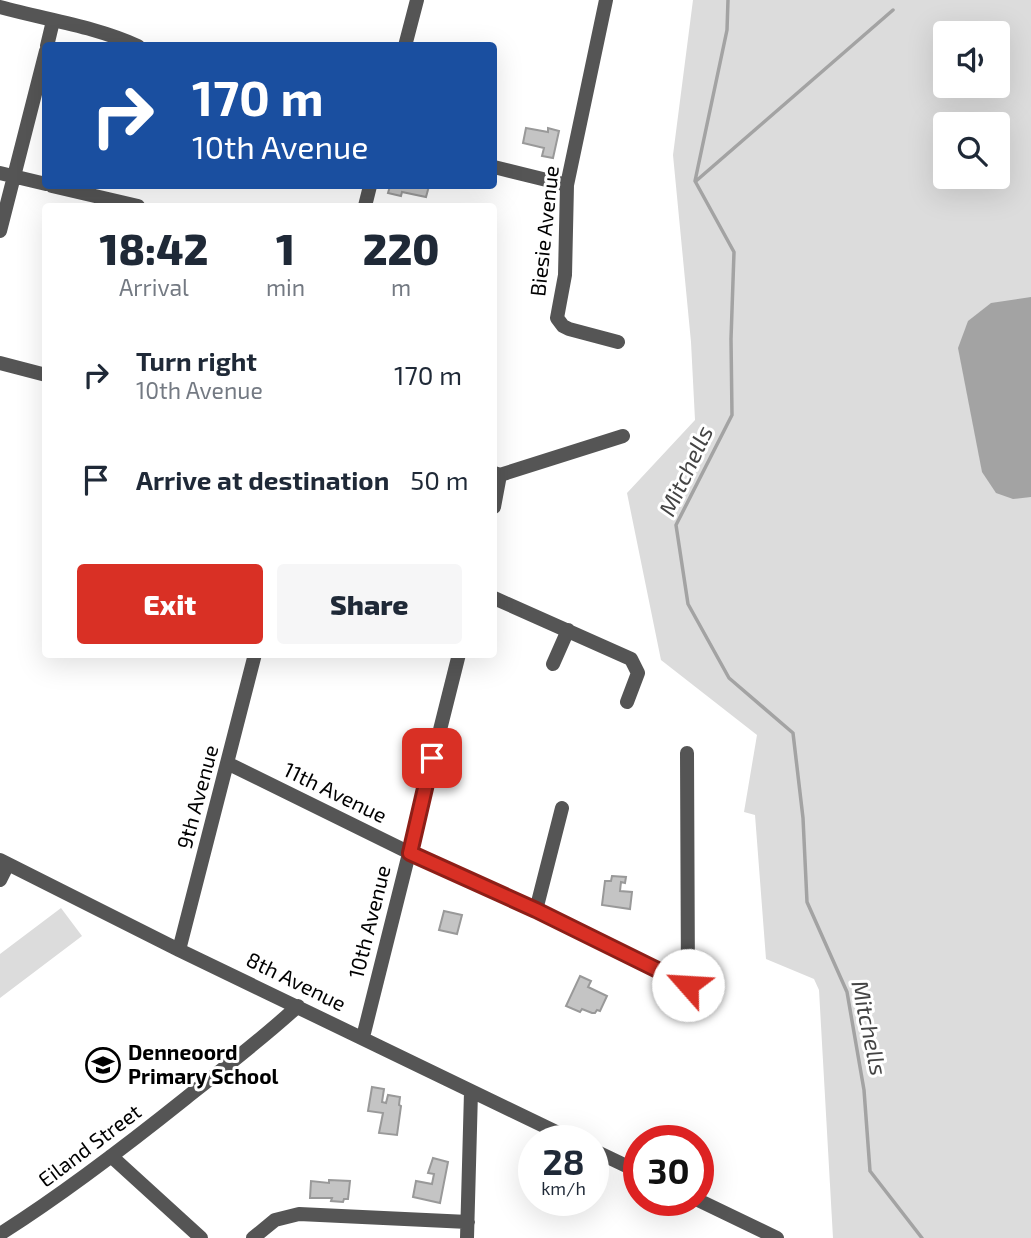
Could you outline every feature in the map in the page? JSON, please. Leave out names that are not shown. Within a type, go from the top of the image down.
[{"type":"street","points":[[406,42],[417,0]]},
{"type":"street","name":"Biesie Avenue","points":[[606,0],[566,185],[565,275],[558,321],[569,330],[618,342]]},
{"type":"street","points":[[0,7],[53,22],[100,30],[128,42]]},
{"type":"street","points":[[48,42],[53,22]]},
{"type":"street","points":[[0,230],[7,174],[42,64]]},
{"type":"street","points":[[497,168],[566,185]]},
{"type":"street","points":[[7,174],[42,183]]},
{"type":"street","points":[[65,189],[125,203]]},
{"type":"street","points":[[0,363],[42,374]]},
{"type":"street","points":[[497,474],[623,436]]},
{"type":"street","points":[[497,599],[631,659],[638,673],[627,702]]},
{"type":"street","points":[[553,664],[568,630]]},
{"type":"street","name":"9th Avenue","points":[[179,950],[255,658]]},
{"type":"street","name":"10th Avenue","points":[[363,1037],[458,658]]},
{"type":"street","name":"11th Avenue","points":[[229,764],[688,985],[687,753]]},
{"type":"street","points":[[536,910],[562,808]]},
{"type":"street","points":[[0,880],[4,862]]},
{"type":"street","name":"8th Avenue","points":[[4,862],[179,950],[542,1125]]},
{"type":"street","name":"Eiland Street","points":[[0,1234],[52,1201],[111,1156],[270,1032],[298,1006]]},
{"type":"street","points":[[467,1238],[471,1091]]},
{"type":"street","points":[[111,1156],[201,1238]]},
{"type":"street","points":[[714,1208],[777,1238]]},
{"type":"street","points":[[253,1238],[279,1218],[299,1214],[467,1222]]},
{"type":"shaded area","points":[[693,0],[1031,0],[1031,1238],[833,1238],[819,990],[814,979],[766,959],[755,815],[744,812],[757,735],[661,660],[627,493],[695,420],[691,342],[673,155]]},
{"type":"shaded area","points":[[1031,297],[1031,497],[1013,499],[996,493],[982,472],[958,348],[968,321],[991,303]]},
{"type":"shaded area","points":[[61,908],[82,936],[0,998],[0,954]]},
{"type":"building","points":[[526,128],[559,131],[553,158],[542,156],[544,148],[523,143]]},
{"type":"building","points":[[389,189],[428,189],[426,197],[402,192],[401,196],[388,193]]},
{"type":"building","points":[[612,876],[626,877],[625,883],[621,882],[620,891],[632,892],[630,909],[602,905],[605,881],[611,881]]},
{"type":"building","points":[[444,911],[462,915],[457,934],[439,930]]},
{"type":"building","points":[[580,976],[591,981],[588,987],[607,996],[600,1011],[592,1013],[582,1009],[580,1012],[566,1006]]},
{"type":"building","points":[[372,1087],[384,1089],[382,1102],[386,1103],[388,1095],[400,1097],[397,1135],[379,1133],[383,1113],[368,1111]]},
{"type":"building","points":[[433,1158],[448,1162],[440,1203],[413,1197],[416,1181],[432,1184],[434,1174],[428,1173]]},
{"type":"building","points":[[329,1180],[350,1181],[348,1199],[343,1202],[331,1201],[332,1198],[310,1198],[311,1181],[329,1183]]},
{"type":"waterway","name":"Mitchells","points":[[728,0],[727,30],[695,181],[734,252],[732,415],[676,525],[688,604],[729,678],[793,733],[803,818],[807,902],[847,992],[864,1090],[870,1171],[922,1238]]},
{"type":"waterway","points":[[696,181],[893,10]]},
{"type":"place","name":"Denneoord Primary School","points":[[103,1065]]},
{"type":"route","points":[[432,758],[410,853],[536,910],[688,985]]}]
